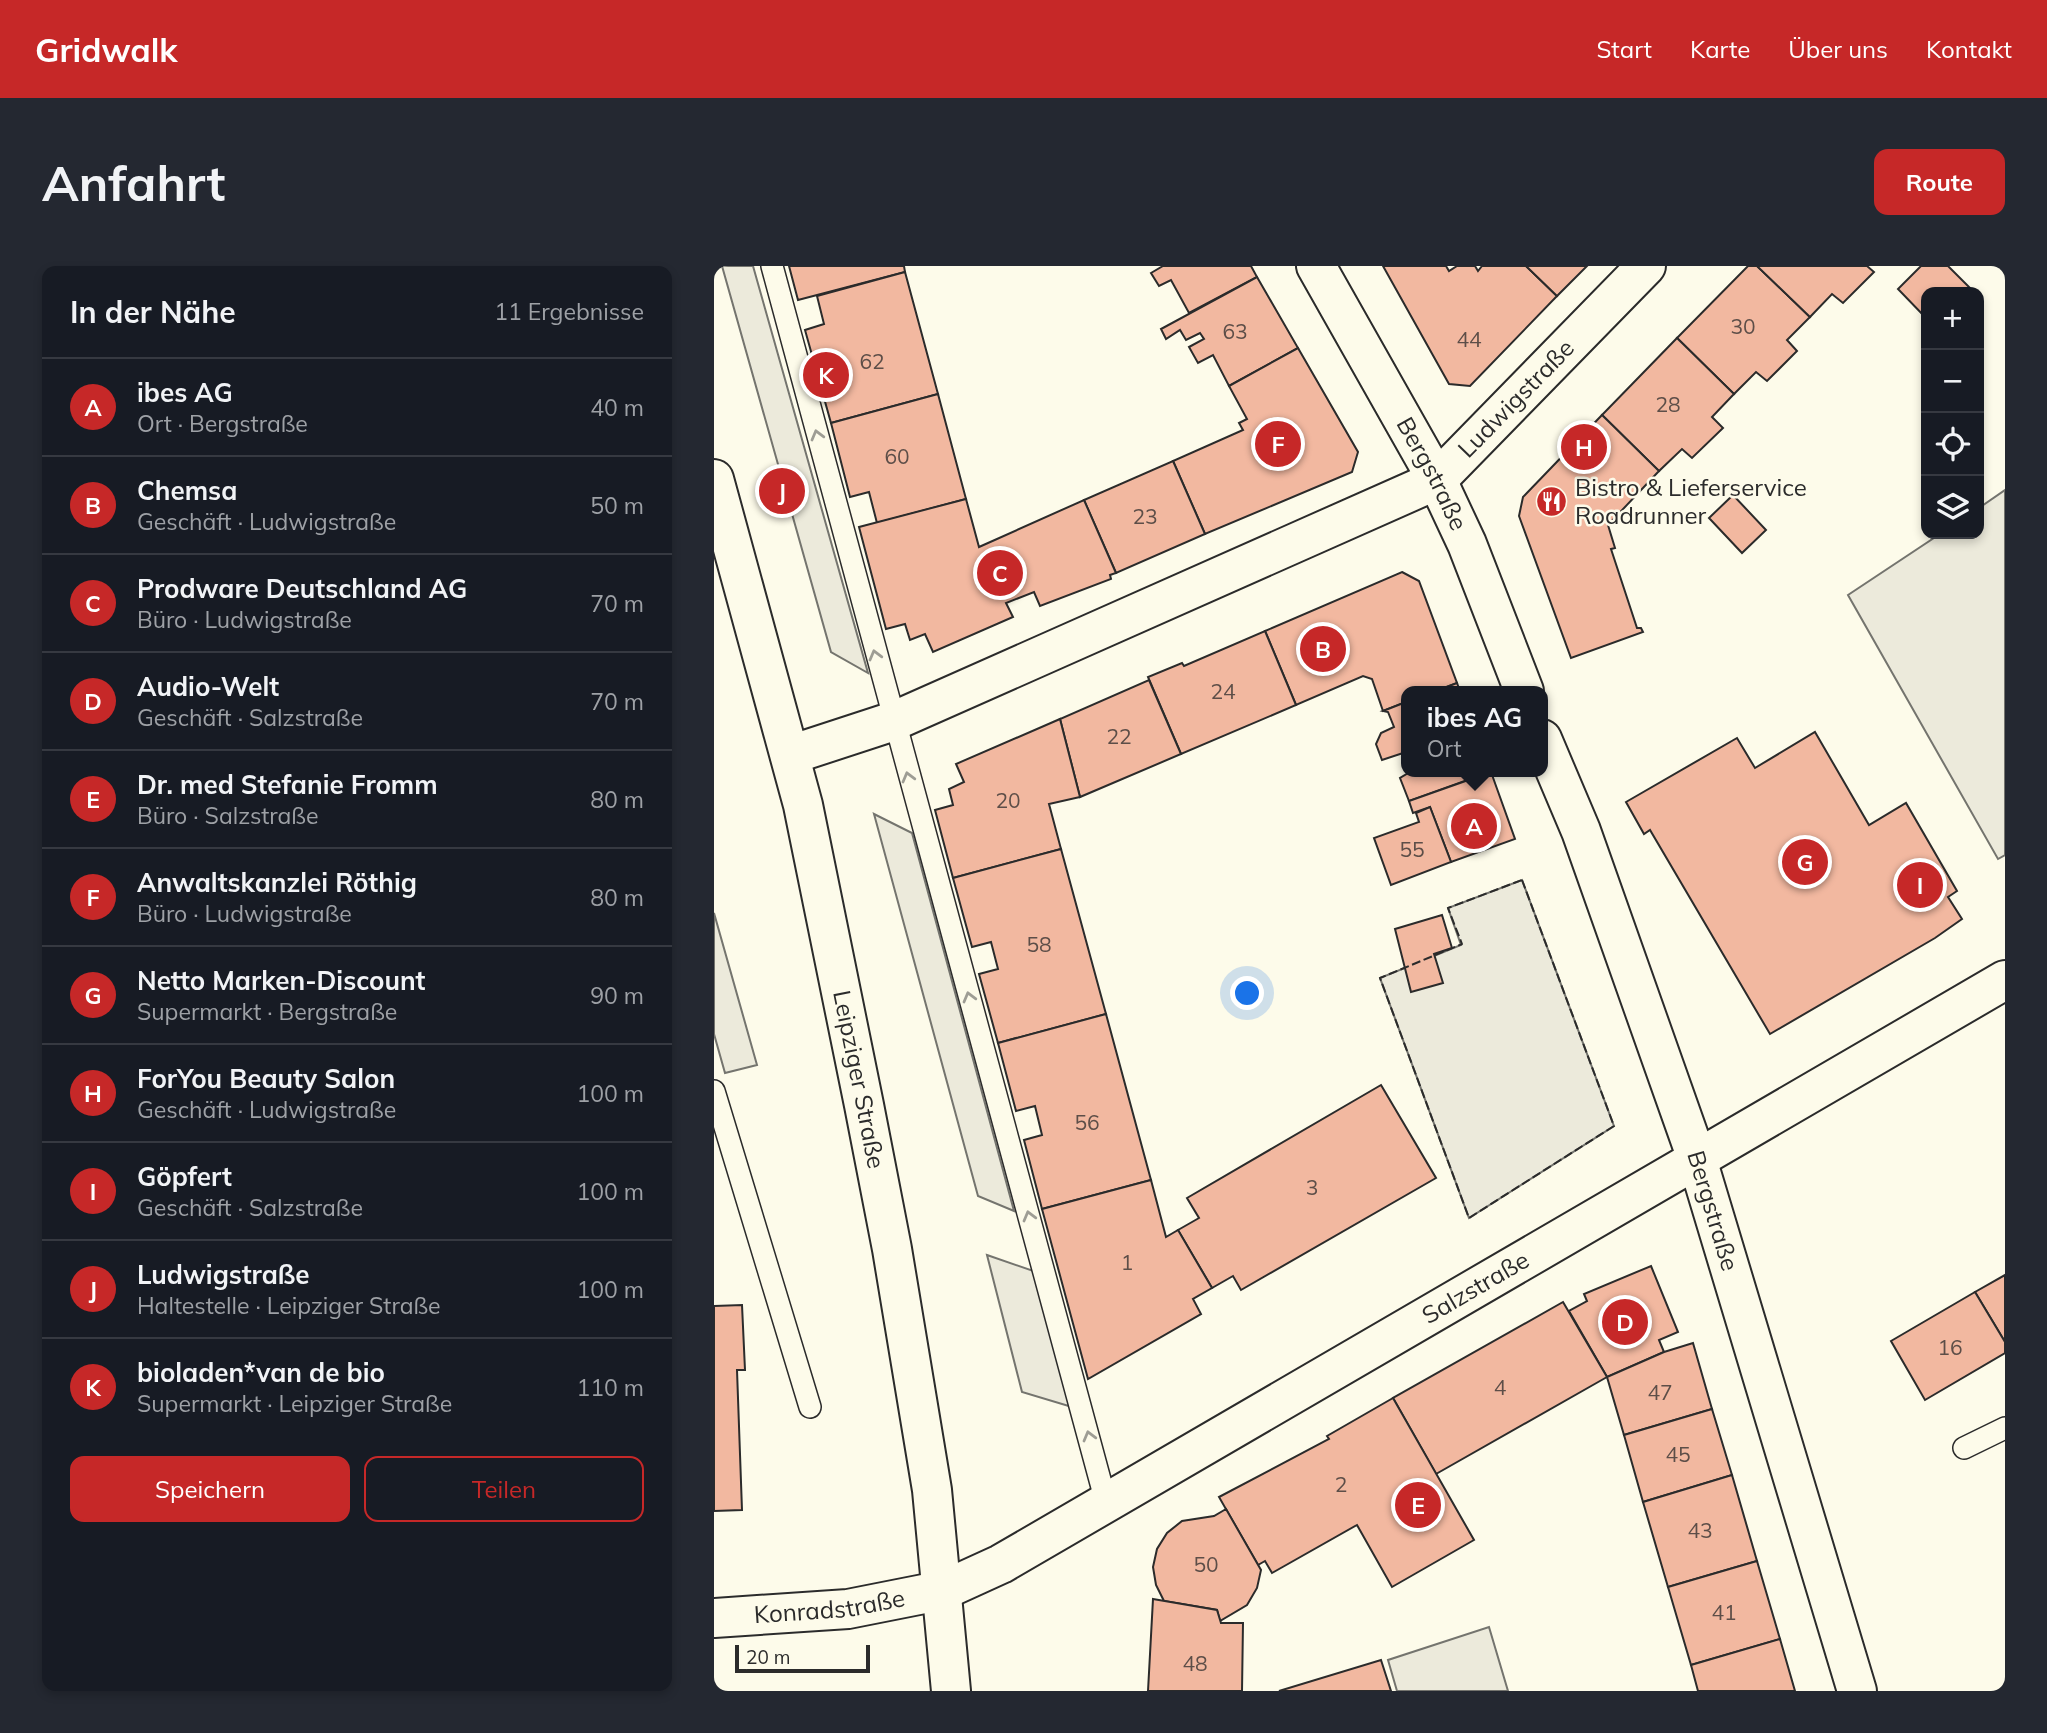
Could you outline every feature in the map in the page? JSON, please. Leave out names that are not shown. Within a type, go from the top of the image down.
[{"type":"main road","name":"Bergstraße","points":[[1316,266],[1437,480],[1467,544],[1522,686]]},
{"type":"main road","name":"Ludwigstraße","points":[[790,755],[894,720],[1437,480],[1646,266]]},
{"type":"main road","name":"Leipziger Straße","points":[[714,479],[790,755],[813,851],[892,1249],[928,1464],[944,1590],[951,1691]]},
{"type":"main road","name":"Bergstraße","points":[[1548,752],[1581,831],[1697,1159],[1857,1691]]},
{"type":"main road","name":"Salzstraße","points":[[944,1590],[1001,1564],[2005,979]]},
{"type":"main road","name":"Konradstraße","points":[[714,1618],[848,1609],[944,1590]]},
{"type":"lane","points":[[772,266],[1107,1502]]},
{"type":"lane","points":[[714,1091],[810,1407]]},
{"type":"lane","points":[[1964,1448],[2005,1428]]},
{"type":"shaded area","points":[[722,266],[753,266],[868,673],[831,652]]},
{"type":"shaded area","points":[[2005,490],[2005,855],[1998,859],[1848,595],[1932,539],[1984,539],[1984,505]]},
{"type":"shaded area","points":[[874,814],[912,833],[1014,1211],[978,1196]]},
{"type":"shaded area","points":[[1522,880],[1614,1126],[1469,1218],[1380,978],[1461,945],[1448,908]]},
{"type":"shaded area","points":[[714,913],[757,1065],[725,1073],[714,1034]]},
{"type":"shaded area","points":[[987,1255],[1045,1275],[1082,1410],[1022,1392]]},
{"type":"shaded area","points":[[1489,1627],[1508,1691],[1397,1691],[1388,1660]]},
{"type":"building","points":[[789,266],[904,266],[905,272],[798,300]]},
{"type":"building","points":[[1163,266],[1251,266],[1257,277],[1189,313],[1171,280],[1159,286],[1151,273]]},
{"type":"building","points":[[1383,266],[1446,266],[1449,271],[1457,266],[1475,266],[1478,271],[1482,266],[1526,266],[1557,296],[1470,386],[1449,384]]},
{"type":"building","points":[[1526,266],[1587,266],[1557,296]]},
{"type":"building","points":[[1748,266],[1757,266],[1810,317],[1787,340],[1797,351],[1767,381],[1756,372],[1734,394],[1677,338]]},
{"type":"building","points":[[1757,266],[1867,266],[1874,272],[1843,303],[1832,294],[1810,317]]},
{"type":"building","points":[[1921,266],[1948,266],[1969,287],[1921,287],[1921,313],[1898,289]]},
{"type":"building","points":[[905,272],[938,394],[831,423],[805,330],[824,324],[817,296]]},
{"type":"building","points":[[1257,277],[1298,348],[1229,386],[1213,355],[1198,363],[1189,347],[1204,339],[1200,333],[1186,340],[1180,330],[1166,339],[1161,329]]},
{"type":"building","points":[[1677,338],[1734,394],[1712,417],[1723,428],[1692,458],[1682,449],[1659,471],[1602,415]]},
{"type":"building","points":[[1298,348],[1358,452],[1352,472],[1205,534],[1173,461],[1243,430],[1239,423],[1247,419],[1229,386]]},
{"type":"building","points":[[938,394],[966,499],[877,523],[869,492],[850,497],[831,423]]},
{"type":"building","points":[[1602,415],[1659,471],[1608,525],[1615,548],[1611,549],[1637,628],[1641,628],[1643,632],[1571,658],[1519,516],[1523,497]]},
{"type":"building","points":[[1173,461],[1205,534],[1116,573],[1084,500]]},
{"type":"building","points":[[1733,495],[1766,530],[1742,553],[1709,518]]},
{"type":"building","points":[[966,499],[979,547],[1084,500],[1116,573],[1110,575],[1111,579],[1040,606],[1034,592],[1006,603],[1013,617],[933,652],[925,634],[910,640],[905,624],[886,629],[859,527]]},
{"type":"building","points":[[1402,572],[1419,581],[1457,683],[1449,686],[1401,686],[1401,704],[1383,711],[1372,679],[1363,676],[1296,705],[1265,631]]},
{"type":"building","points":[[1265,631],[1296,705],[1181,754],[1148,677],[1182,663],[1184,666]]},
{"type":"building","points":[[1149,680],[1181,754],[1080,797],[1060,719]]},
{"type":"building","points":[[1401,704],[1401,754],[1382,760],[1376,744],[1381,733],[1394,727],[1388,712],[1383,711]]},
{"type":"building","points":[[1060,719],[1080,797],[1049,804],[1061,849],[953,878],[935,810],[953,805],[949,789],[964,782],[956,764]]},
{"type":"building","points":[[1815,732],[1869,825],[1906,803],[1957,891],[1948,897],[1962,919],[1935,938],[1770,1034],[1650,830],[1644,834],[1626,802],[1737,738],[1755,768]]},
{"type":"building","points":[[1402,777],[1476,777],[1409,801]]},
{"type":"building","points":[[1477,777],[1493,777],[1515,839],[1451,862],[1430,807],[1413,813],[1409,801]]},
{"type":"building","points":[[1430,807],[1451,862],[1391,885],[1374,838],[1419,822],[1416,813]]},
{"type":"building","points":[[1061,849],[1106,1014],[998,1043],[979,974],[998,969],[991,942],[972,947],[953,878]]},
{"type":"building","points":[[1442,915],[1452,948],[1434,954],[1443,983],[1411,992],[1395,929]]},
{"type":"building","points":[[1106,1014],[1151,1180],[1042,1209],[1024,1140],[1042,1135],[1035,1106],[1016,1111],[998,1043]]},
{"type":"building","points":[[1381,1085],[1436,1178],[1241,1290],[1233,1276],[1212,1288],[1178,1230],[1199,1218],[1187,1198]]},
{"type":"building","points":[[1151,1180],[1166,1237],[1178,1230],[1212,1288],[1193,1299],[1201,1314],[1088,1379],[1042,1209]]},
{"type":"building","points":[[1651,1266],[1678,1332],[1659,1340],[1664,1352],[1607,1377],[1569,1311],[1587,1301],[1584,1294]]},
{"type":"building","points":[[2005,1275],[2005,1342],[1975,1292]]},
{"type":"building","points":[[1975,1292],[2005,1342],[2005,1353],[1925,1400],[1891,1341]]},
{"type":"building","points":[[1563,1302],[1607,1377],[1436,1474],[1393,1398]]},
{"type":"building","points":[[742,1305],[745,1370],[737,1370],[742,1510],[714,1511],[714,1306]]},
{"type":"building","points":[[1693,1343],[1712,1409],[1624,1435],[1607,1377],[1664,1352]]},
{"type":"building","points":[[1393,1398],[1474,1540],[1392,1587],[1357,1525],[1272,1573],[1265,1561],[1258,1565],[1219,1497],[1329,1439],[1327,1436]]},
{"type":"building","points":[[1712,1409],[1732,1475],[1643,1502],[1624,1435]]},
{"type":"building","points":[[1732,1475],[1757,1561],[1668,1587],[1643,1502]]},
{"type":"building","points":[[1226,1509],[1261,1570],[1257,1588],[1247,1605],[1220,1621],[1217,1610],[1164,1601],[1156,1585],[1153,1567],[1157,1549],[1167,1533],[1182,1521],[1214,1516]]},
{"type":"building","points":[[1757,1561],[1780,1639],[1691,1665],[1668,1587]]},
{"type":"building","points":[[1153,1599],[1217,1610],[1221,1623],[1243,1623],[1242,1691],[1148,1691]]},
{"type":"building","points":[[1780,1639],[1795,1691],[1698,1691],[1691,1665]]},
{"type":"building","points":[[1381,1660],[1391,1691],[1279,1691]]},
{"type":"fence","points":[[1522,880],[1614,1126],[1469,1218],[1380,978],[1462,944],[1448,908],[1522,880]]},
{"type":"place","name":"bioladen*van de bio","points":[[826,375]]},
{"type":"place","name":"Anwaltskanzlei Röthig","points":[[1278,444]]},
{"type":"place","name":"ForYou Beauty Salon","points":[[1584,447]]},
{"type":"place","name":"Ludwigstraße","points":[[782,491]]},
{"type":"place","name":"Bistro & Lieferservice Roadrunner","points":[[1552,502]]},
{"type":"place","name":"Prodware Deutschland AG","points":[[1000,573]]},
{"type":"place","name":"Chemsa","points":[[1323,649]]},
{"type":"place","name":"ibes AG","points":[[1474,826]]},
{"type":"place","name":"Netto Marken-Discount","points":[[1805,862]]},
{"type":"place","name":"Göpfert","points":[[1920,885]]},
{"type":"place","name":"Audio-Welt","points":[[1625,1322]]},
{"type":"place","name":"Dr. med Stefanie Fromm","points":[[1418,1505]]}]
